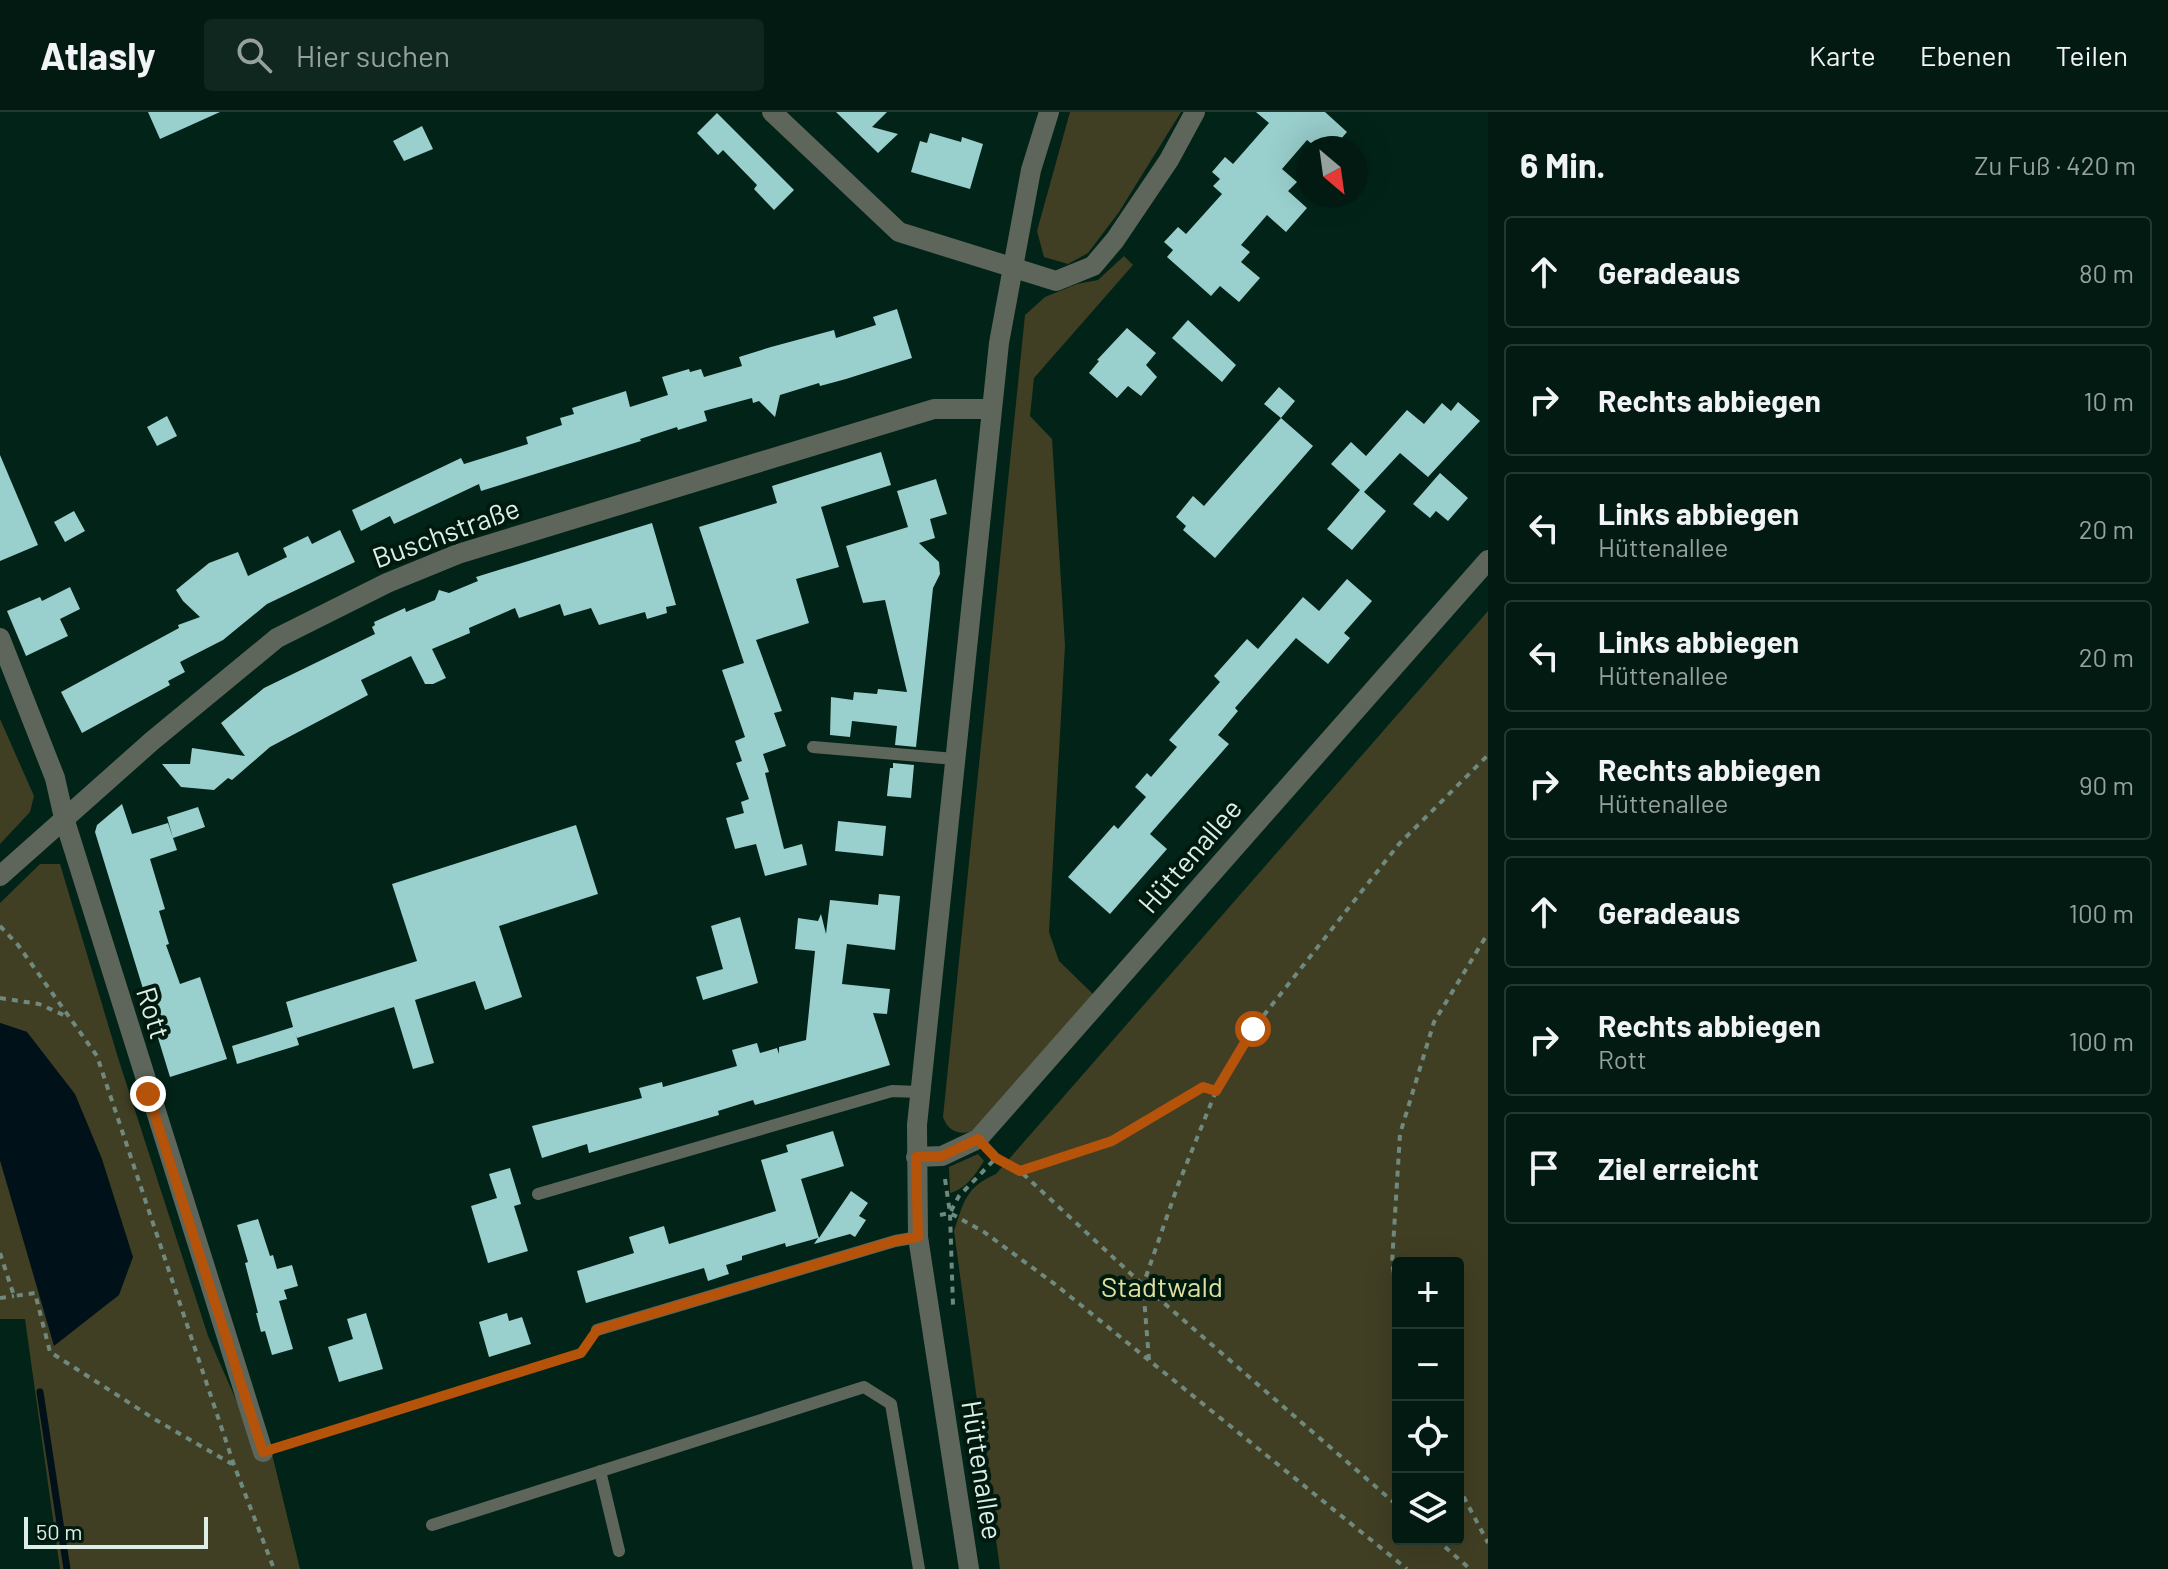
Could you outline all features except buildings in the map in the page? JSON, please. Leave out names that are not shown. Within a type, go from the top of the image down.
[{"type":"street","points":[[772,112],[899,232],[1056,281],[1093,266],[1115,240],[1195,112]]},
{"type":"street","name":"Hüttenallee","points":[[969,1569],[918,1237],[916,1157],[920,1092],[992,409],[1011,269],[1031,170],[1049,112]]},
{"type":"street","name":"Buschstraße","points":[[0,876],[277,638],[387,583],[503,540],[908,416],[934,409],[992,409]]},
{"type":"street","name":"Hüttenallee","points":[[916,1157],[942,1156],[978,1139],[1488,560]]},
{"type":"street","name":"Rott","points":[[0,638],[55,778],[64,818],[263,1452]]},
{"type":"lane","points":[[813,747],[955,759]]},
{"type":"lane","points":[[538,1194],[892,1091],[920,1092]]},
{"type":"lane","points":[[597,1330],[895,1241],[918,1237]]},
{"type":"lane","points":[[432,1525],[864,1387],[891,1404],[919,1569]]},
{"type":"lane","points":[[600,1471],[619,1551]]},
{"type":"path","points":[[1149,1360],[1143,1285],[1178,1185],[1216,1091],[1253,1029],[1399,844],[1488,755]]},
{"type":"path","points":[[0,926],[18,945],[97,1056],[234,1465],[274,1569]]},
{"type":"path","points":[[1392,1257],[1400,1134],[1434,1022],[1488,933]]},
{"type":"path","points":[[0,998],[39,1004],[71,1018]]},
{"type":"path","points":[[1020,1171],[1112,1141],[1203,1087],[1216,1091]]},
{"type":"path","points":[[978,1139],[996,1158],[1020,1171],[1143,1285],[1392,1501]]},
{"type":"path","points":[[942,1156],[950,1213],[953,1307]]},
{"type":"path","points":[[950,1213],[959,1196],[996,1158]]},
{"type":"path","points":[[950,1213],[984,1232],[1056,1285],[1407,1569]]},
{"type":"path","points":[[0,1253],[14,1296]]},
{"type":"path","points":[[0,1298],[35,1293],[50,1352],[156,1420],[234,1465]]},
{"type":"path","points":[[263,1452],[581,1353],[597,1330]]},
{"type":"path","points":[[1464,1497],[1488,1543]]},
{"type":"path","points":[[1443,1545],[1470,1569]]},
{"type":"green space","points":[[1070,112],[1181,112],[1119,212],[1088,253],[1068,264],[1044,257],[1037,231]]},
{"type":"green space","points":[[1124,256],[1133,265],[1034,378],[1030,416],[1052,439],[1065,645],[1049,932],[1059,961],[1094,995],[977,1130],[957,1132],[949,1127],[943,1117],[1025,315],[1045,297],[1077,284],[1098,280]]},
{"type":"green space","name":"Stadtwald","points":[[1488,611],[1488,1569],[1000,1569],[954,1231],[968,1196],[996,1174]]},
{"type":"green space","points":[[0,719],[34,796],[30,812],[0,844]]},
{"type":"green space","points":[[40,864],[60,864],[119,1061],[208,1336],[261,1457],[272,1454],[300,1569],[60,1569],[25,1319],[0,1319],[0,1160],[55,1345],[27,1032],[0,1023],[0,903]]},
{"type":"green space","points":[[978,1154],[984,1161],[977,1171],[965,1185],[950,1193],[949,1167]]},
{"type":"shaded area","points":[[0,1023],[27,1032],[75,1094],[102,1159],[133,1257],[119,1295],[54,1346],[0,1160]]},
{"type":"waterway","points":[[40,1392],[67,1569]]},
{"type":"route","points":[[148,1094],[263,1452],[581,1353],[597,1330],[895,1241],[918,1237],[916,1157],[942,1156],[978,1139],[996,1158],[1020,1171],[1112,1141],[1203,1087],[1216,1091],[1253,1029]]}]
